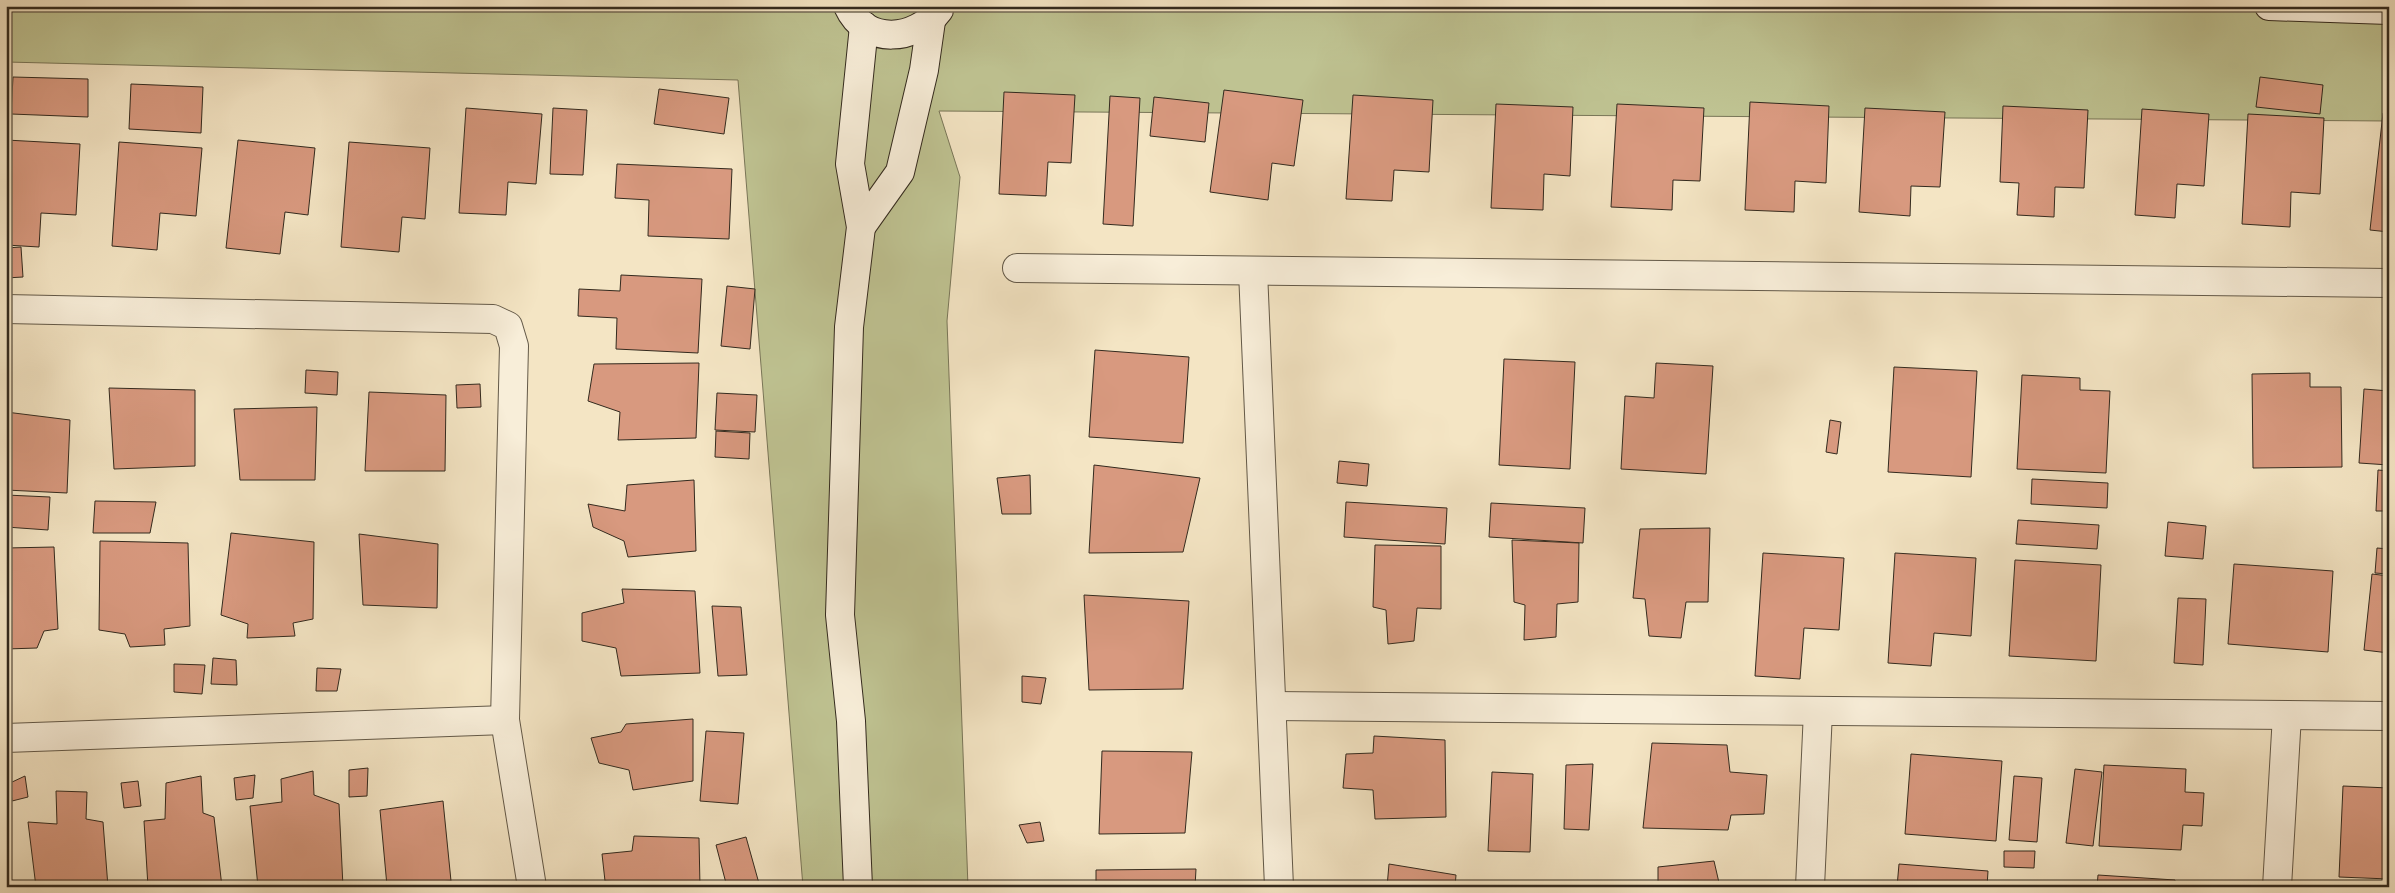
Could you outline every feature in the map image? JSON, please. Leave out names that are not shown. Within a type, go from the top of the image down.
[{"type":"street","points":[[2269,6],[2389,10]]},
{"type":"street","points":[[856,16],[880,33],[898,36],[916,31],[940,10]]},
{"type":"street","points":[[861,228],[900,172],[940,10]]},
{"type":"street","points":[[856,16],[850,164],[861,228],[849,327],[840,615],[852,721],[858,887]]},
{"type":"street","points":[[1018,268],[2389,283]]},
{"type":"street","points":[[1253,271],[1279,887]]},
{"type":"street","points":[[6,309],[492,318],[508,326],[514,346],[505,720],[532,887]]},
{"type":"street","points":[[1272,706],[2389,716]]},
{"type":"street","points":[[1810,887],[1818,711]]},
{"type":"street","points":[[2277,887],[2287,715]]},
{"type":"street","points":[[6,738],[505,720]]},
{"type":"green space","points":[[6,6],[2389,6],[2389,121],[939,111],[960,177],[947,321],[968,887],[803,887],[738,80],[6,62]]},
{"type":"building","points":[[13,77],[88,79],[88,117],[11,114]]},
{"type":"building","points":[[2260,77],[2323,85],[2320,114],[2256,107]]},
{"type":"building","points":[[131,84],[203,87],[201,133],[129,129]]},
{"type":"building","points":[[659,89],[729,98],[724,134],[654,124]]},
{"type":"building","points":[[1224,90],[1303,100],[1294,166],[1272,163],[1268,200],[1210,192]]},
{"type":"building","points":[[1004,92],[1075,95],[1071,163],[1048,162],[1046,196],[999,194]]},
{"type":"building","points":[[1353,95],[1433,100],[1429,172],[1394,170],[1392,201],[1346,199]]},
{"type":"building","points":[[1110,96],[1140,98],[1133,226],[1103,224]]},
{"type":"building","points":[[1154,97],[1209,103],[1205,142],[1150,136]]},
{"type":"building","points":[[1750,102],[1829,106],[1826,183],[1795,181],[1794,212],[1745,210]]},
{"type":"building","points":[[1496,104],[1573,107],[1570,176],[1544,174],[1543,210],[1491,208]]},
{"type":"building","points":[[1617,104],[1704,108],[1700,181],[1673,180],[1672,210],[1611,207]]},
{"type":"building","points":[[2003,106],[2088,110],[2084,188],[2055,187],[2054,217],[2017,215],[2019,183],[2000,182]]},
{"type":"building","points":[[466,108],[542,114],[536,184],[508,182],[506,215],[459,213]]},
{"type":"building","points":[[553,108],[587,110],[583,175],[550,174]]},
{"type":"building","points":[[1865,108],[1945,112],[1940,187],[1911,186],[1910,216],[1859,212]]},
{"type":"building","points":[[2142,109],[2209,114],[2204,186],[2177,184],[2175,218],[2135,215]]},
{"type":"building","points":[[2383,113],[2389,113],[2389,232],[2370,230]]},
{"type":"building","points":[[2248,114],[2324,118],[2320,194],[2291,192],[2290,227],[2242,224]]},
{"type":"building","points":[[6,140],[80,144],[76,215],[41,213],[39,247],[6,245]]},
{"type":"building","points":[[238,140],[315,148],[308,215],[285,212],[280,254],[226,248]]},
{"type":"building","points":[[119,142],[202,148],[196,216],[160,213],[157,250],[112,246]]},
{"type":"building","points":[[349,142],[430,148],[425,219],[402,217],[399,252],[341,247]]},
{"type":"building","points":[[617,164],[732,169],[729,239],[648,236],[649,200],[615,198]]},
{"type":"building","points":[[21,247],[23,277],[6,278],[6,248]]},
{"type":"building","points":[[621,275],[702,279],[698,353],[616,349],[617,318],[578,316],[579,289],[620,291]]},
{"type":"building","points":[[727,286],[755,289],[750,349],[721,346]]},
{"type":"building","points":[[1095,350],[1189,357],[1183,443],[1089,437]]},
{"type":"building","points":[[1504,359],[1575,362],[1570,469],[1499,465]]},
{"type":"building","points":[[699,363],[696,438],[618,440],[620,412],[588,401],[594,364]]},
{"type":"building","points":[[1656,363],[1713,366],[1706,474],[1621,469],[1625,396],[1654,398]]},
{"type":"building","points":[[1894,367],[1977,371],[1971,477],[1888,472]]},
{"type":"building","points":[[306,370],[338,372],[337,395],[305,393]]},
{"type":"building","points":[[2310,373],[2310,387],[2341,387],[2342,467],[2253,468],[2252,374]]},
{"type":"building","points":[[2022,375],[2080,378],[2080,390],[2110,391],[2106,473],[2017,469]]},
{"type":"building","points":[[480,384],[481,407],[457,408],[456,385]]},
{"type":"building","points":[[109,388],[195,390],[195,466],[114,469]]},
{"type":"building","points":[[2364,389],[2389,391],[2389,465],[2359,463]]},
{"type":"building","points":[[369,392],[446,395],[445,471],[365,471]]},
{"type":"building","points":[[717,393],[757,395],[755,432],[715,430]]},
{"type":"building","points":[[317,407],[315,480],[240,480],[234,409]]},
{"type":"building","points":[[6,412],[70,420],[67,493],[6,490]]},
{"type":"building","points":[[1830,420],[1841,422],[1837,454],[1826,452]]},
{"type":"building","points":[[716,431],[750,433],[749,459],[715,457]]},
{"type":"building","points":[[1339,461],[1369,464],[1367,486],[1337,483]]},
{"type":"building","points":[[1094,465],[1200,478],[1183,552],[1089,553]]},
{"type":"building","points":[[2378,470],[2389,471],[2389,511],[2376,511]]},
{"type":"building","points":[[1030,475],[1031,514],[1002,514],[997,478]]},
{"type":"building","points":[[2032,479],[2108,483],[2107,508],[2031,504]]},
{"type":"building","points":[[694,480],[696,551],[628,557],[624,541],[593,527],[588,504],[625,511],[627,485]]},
{"type":"building","points":[[6,495],[50,497],[48,530],[6,527]]},
{"type":"building","points":[[95,501],[156,502],[150,533],[93,533]]},
{"type":"building","points":[[1346,502],[1447,508],[1445,544],[1344,537]]},
{"type":"building","points":[[1491,503],[1585,508],[1583,543],[1489,537]]},
{"type":"building","points":[[2018,520],[2099,525],[2097,549],[2016,544]]},
{"type":"building","points":[[2168,522],[2206,526],[2203,559],[2165,556]]},
{"type":"building","points":[[1710,528],[1708,602],[1686,602],[1681,638],[1649,636],[1645,599],[1633,598],[1640,529]]},
{"type":"building","points":[[231,533],[314,542],[313,619],[293,623],[295,636],[247,638],[248,624],[221,615]]},
{"type":"building","points":[[359,534],[438,544],[437,608],[363,605]]},
{"type":"building","points":[[1512,540],[1579,543],[1578,602],[1557,604],[1556,637],[1524,640],[1525,605],[1514,602]]},
{"type":"building","points":[[100,541],[188,543],[190,626],[164,629],[165,645],[130,647],[125,634],[99,630]]},
{"type":"building","points":[[1375,545],[1441,546],[1441,609],[1417,608],[1414,641],[1388,644],[1386,610],[1373,607]]},
{"type":"building","points":[[54,547],[58,629],[44,631],[37,648],[6,649],[6,548]]},
{"type":"building","points":[[2377,548],[2389,549],[2389,574],[2375,573]]},
{"type":"building","points":[[1763,553],[1844,558],[1839,630],[1804,628],[1800,679],[1755,676]]},
{"type":"building","points":[[1895,553],[1976,558],[1971,636],[1934,633],[1931,666],[1888,663]]},
{"type":"building","points":[[2015,560],[2101,565],[2096,661],[2009,656]]},
{"type":"building","points":[[2234,564],[2333,571],[2328,652],[2228,644]]},
{"type":"building","points":[[2372,574],[2389,576],[2389,653],[2364,650]]},
{"type":"building","points":[[622,589],[695,591],[700,673],[621,676],[616,648],[582,641],[582,613],[624,603]]},
{"type":"building","points":[[1084,595],[1189,601],[1183,689],[1089,690]]},
{"type":"building","points":[[2178,598],[2206,599],[2203,665],[2174,663]]},
{"type":"building","points":[[712,606],[741,607],[747,675],[718,676]]},
{"type":"building","points":[[213,658],[236,660],[237,685],[211,684]]},
{"type":"building","points":[[174,664],[205,665],[202,694],[174,692]]},
{"type":"building","points":[[317,668],[341,669],[337,691],[316,691]]},
{"type":"building","points":[[1022,676],[1046,678],[1041,704],[1022,702]]},
{"type":"building","points":[[693,719],[693,781],[633,790],[629,770],[599,763],[591,738],[621,732],[626,724]]},
{"type":"building","points":[[706,731],[744,733],[738,804],[700,801]]},
{"type":"building","points":[[1374,736],[1445,740],[1446,817],[1375,819],[1373,790],[1343,788],[1346,754],[1373,753]]},
{"type":"building","points":[[1652,743],[1727,745],[1730,772],[1767,775],[1764,814],[1731,815],[1728,830],[1643,828]]},
{"type":"building","points":[[1102,751],[1192,752],[1185,833],[1099,834]]},
{"type":"building","points":[[1911,754],[2002,761],[1996,841],[1905,834]]},
{"type":"building","points":[[1593,764],[1589,830],[1564,829],[1566,765]]},
{"type":"building","points":[[2104,765],[2186,769],[2185,792],[2204,793],[2202,826],[2183,825],[2181,850],[2099,846]]},
{"type":"building","points":[[368,768],[367,796],[349,797],[349,770]]},
{"type":"building","points":[[2075,769],[2102,772],[2093,846],[2066,843]]},
{"type":"building","points":[[313,771],[314,795],[339,804],[343,887],[258,887],[250,806],[282,802],[281,779]]},
{"type":"building","points":[[1492,772],[1533,774],[1530,852],[1488,851]]},
{"type":"building","points":[[255,775],[253,798],[236,800],[234,778]]},
{"type":"building","points":[[25,776],[28,797],[12,801],[10,783]]},
{"type":"building","points":[[201,776],[203,813],[214,817],[222,887],[148,887],[144,821],[165,819],[166,783]]},
{"type":"building","points":[[2014,776],[2042,778],[2037,842],[2009,840]]},
{"type":"building","points":[[138,781],[141,806],[124,808],[121,783]]},
{"type":"building","points":[[2343,786],[2389,788],[2389,879],[2339,877]]},
{"type":"building","points":[[56,791],[87,792],[86,819],[103,822],[108,887],[36,887],[28,822],[57,824]]},
{"type":"building","points":[[443,801],[451,881],[387,886],[380,810]]},
{"type":"building","points":[[1040,822],[1044,841],[1027,843],[1019,825]]},
{"type":"building","points":[[634,836],[699,838],[700,887],[647,887],[646,884],[605,881],[602,854],[632,851]]},
{"type":"building","points":[[746,837],[760,887],[727,887],[716,845]]},
{"type":"building","points":[[2004,851],[2035,851],[2034,868],[2004,867]]},
{"type":"building","points":[[1714,861],[1720,887],[1658,887],[1658,867]]},
{"type":"building","points":[[1389,864],[1456,875],[1455,887],[1387,887]]},
{"type":"building","points":[[1899,864],[1988,871],[1987,887],[1897,887]]},
{"type":"building","points":[[1196,869],[1195,887],[1096,887],[1096,870]]},
{"type":"building","points":[[2098,875],[2175,880],[2175,887],[2097,887]]}]
